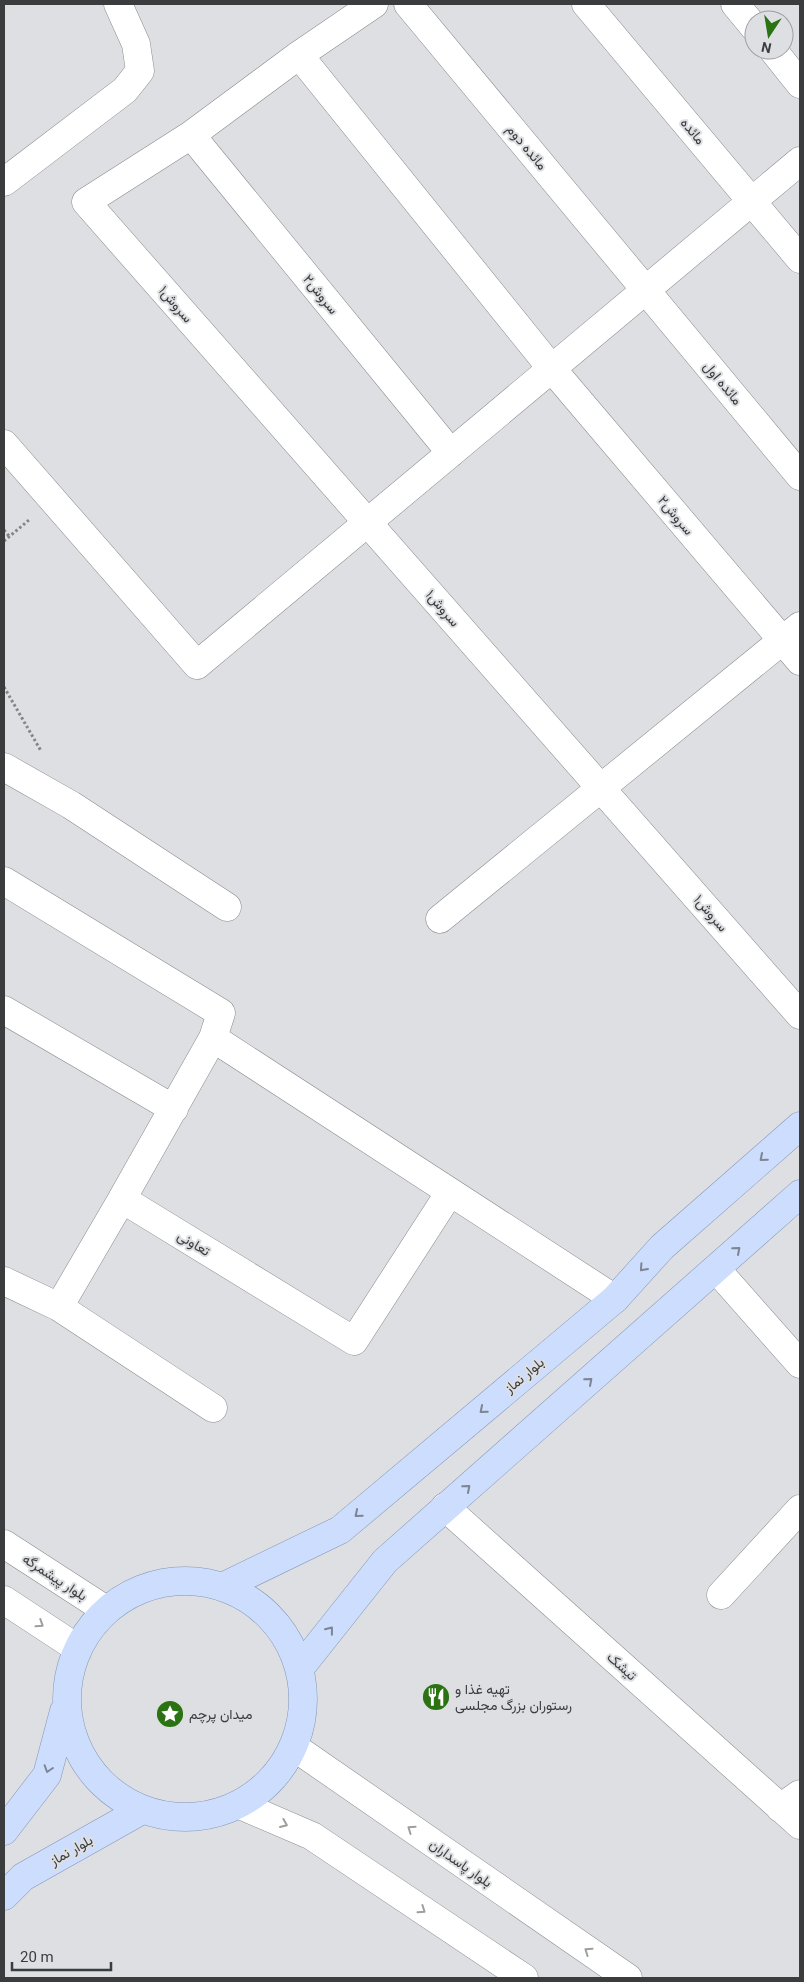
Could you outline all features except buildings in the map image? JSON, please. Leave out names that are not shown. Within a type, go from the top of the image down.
[{"type":"main road","name":"بلوار نماز","points":[[222,1586],[340,1530],[615,1299],[662,1247],[800,1126]]},
{"type":"main road","points":[[300,1668],[385,1561],[800,1194]]},
{"type":"main road","points":[[4,1831],[47,1775],[66,1705],[70,1668],[77,1648],[106,1610],[131,1593],[160,1583],[191,1581],[222,1586],[256,1604],[284,1632],[300,1668],[304,1708],[294,1747],[272,1780],[240,1805],[208,1816],[174,1818],[142,1810],[112,1793],[88,1769],[72,1739],[66,1705]]},
{"type":"main road","name":"بلوار نماز","points":[[4,1896],[23,1877],[142,1810]]},
{"type":"street","points":[[4,182],[125,90],[140,71],[136,44],[118,4]]},
{"type":"street","points":[[191,135],[299,55],[374,4]]},
{"type":"street","name":"مائده دوم","points":[[408,4],[646,290]]},
{"type":"street","name":"مائده","points":[[586,4],[800,259]]},
{"type":"street","points":[[735,4],[744,15]]},
{"type":"street","points":[[299,55],[552,369]]},
{"type":"street","points":[[781,60],[800,84]]},
{"type":"street","name":"سروش۱","points":[[191,135],[86,202],[800,1014]]},
{"type":"street","name":"سروش۲","points":[[191,135],[451,453]]},
{"type":"street","points":[[4,444],[197,665],[800,161]]},
{"type":"street","name":"مائده اول","points":[[646,290],[800,476]]},
{"type":"street","name":"سروش۲","points":[[552,369],[792,633],[800,661]]},
{"type":"street","points":[[440,919],[792,633]]},
{"type":"street","points":[[4,767],[71,805],[227,907]]},
{"type":"street","points":[[4,881],[221,1012],[213,1038],[59,1307]]},
{"type":"street","points":[[4,1010],[174,1109]]},
{"type":"street","points":[[213,1038],[615,1299]]},
{"type":"street","name":"تعاونی","points":[[122,1199],[354,1340],[450,1192]]},
{"type":"street","points":[[716,1269],[800,1364]]},
{"type":"street","points":[[4,1281],[59,1307],[213,1408]]},
{"type":"street","name":"تیشک","points":[[445,1507],[794,1809]]},
{"type":"street","points":[[721,1595],[800,1509]]},
{"type":"street","name":"بلوار پیشمرگه","points":[[4,1544],[106,1610]]},
{"type":"street","points":[[4,1600],[77,1648]]},
{"type":"street","name":"بلوار پاسداران","points":[[294,1747],[628,1978]]},
{"type":"street","points":[[240,1805],[312,1836],[524,1978]]},
{"type":"path","points":[[4,530],[9,536],[4,542]]},
{"type":"path","points":[[4,687],[42,754]]},
{"type":"place","name":"تهیه غذا و رستوران بزرگ مجلسی","points":[[436,1697]]},
{"type":"place","name":"میدان پرچم","points":[[170,1714]]}]
